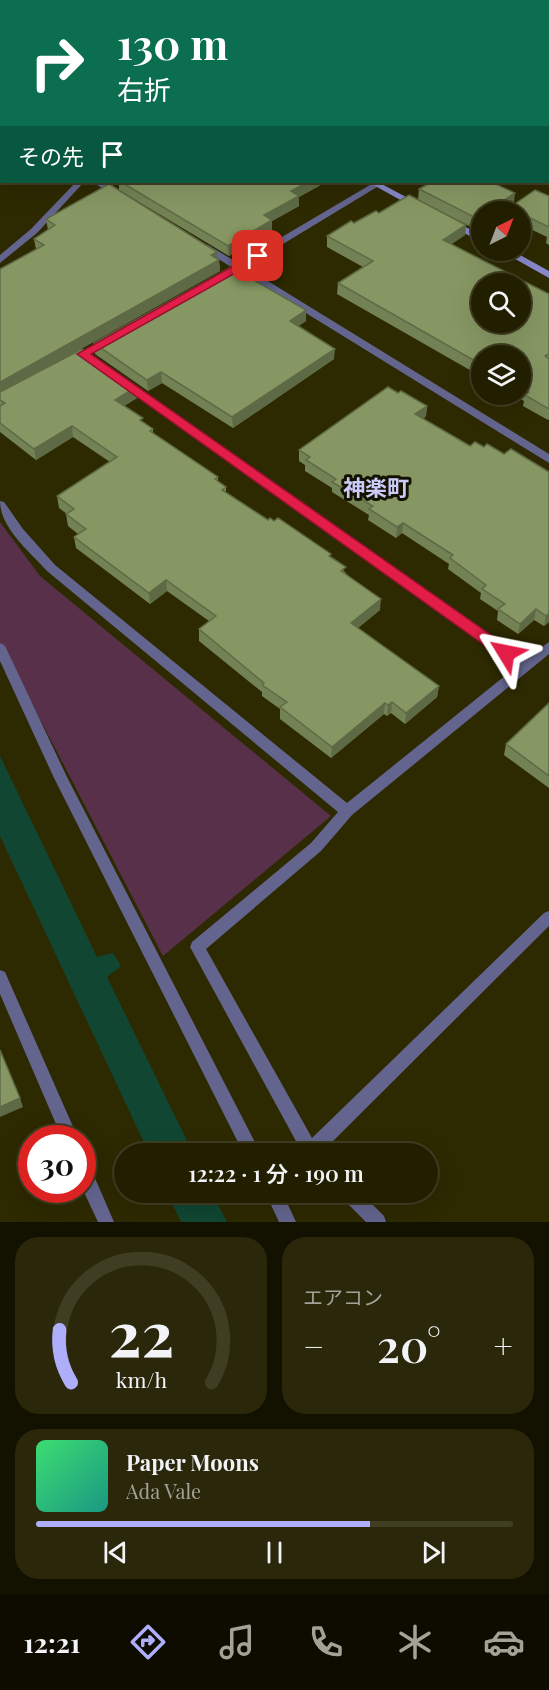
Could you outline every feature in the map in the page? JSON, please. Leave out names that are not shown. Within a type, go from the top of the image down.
[{"type":"street","points":[[0,261],[34,231],[79,183]]},
{"type":"street","points":[[99,183],[127,200]]},
{"type":"street","points":[[217,279],[375,183],[430,212]]},
{"type":"street","points":[[440,217],[471,233]]},
{"type":"street","points":[[197,243],[549,459]]},
{"type":"street","points":[[523,261],[549,275]]},
{"type":"street","points":[[62,365],[88,357],[114,336]]},
{"type":"street","points":[[112,374],[525,667]]},
{"type":"street","points":[[0,505],[19,532],[51,568],[347,811]]},
{"type":"street","points":[[306,1143],[197,947],[316,848],[347,811],[549,647]]},
{"type":"street","points":[[0,648],[61,778],[247,1143]]},
{"type":"street","points":[[320,1143],[549,917]]},
{"type":"street","points":[[0,976],[64,1125]]},
{"type":"street","points":[[96,1200],[106,1222]]},
{"type":"street","points":[[278,1203],[288,1222]]},
{"type":"street","points":[[359,1203],[378,1222]]},
{"type":"shaded area","points":[[0,522],[40,576],[331,816],[163,956],[0,642]]},
{"type":"shaded area","points":[[0,756],[97,957],[113,953],[121,966],[107,977],[188,1143],[144,1143],[0,836]]},
{"type":"shaded area","points":[[172,1203],[217,1203],[227,1222],[181,1222]]},
{"type":"building","points":[[123,183],[306,183],[291,191],[299,196],[264,215],[272,220],[228,246]]},
{"type":"building","points":[[430,183],[493,183],[515,193],[503,201],[471,201],[471,215],[419,189]]},
{"type":"building","points":[[109,184],[217,252],[211,255],[219,260],[0,382],[0,269],[44,245],[34,239],[55,225],[46,219]]},
{"type":"building","points":[[535,190],[549,196],[549,227],[531,218],[531,201],[519,201]]},
{"type":"building","points":[[409,195],[466,225],[443,240],[471,254],[471,261],[484,261],[508,273],[471,273],[471,333],[531,333],[531,285],[549,294],[549,354],[545,356],[549,359],[549,409],[531,398],[531,345],[471,345],[471,359],[338,283],[373,261],[327,236],[351,221],[354,223],[376,211],[379,213]]},
{"type":"building","points":[[231,267],[306,310],[290,321],[335,349],[232,417],[161,372],[147,380],[94,343]]},
{"type":"building","points":[[82,349],[136,387],[115,400],[143,418],[140,420],[153,429],[150,431],[218,477],[215,479],[226,487],[222,490],[268,520],[270,518],[274,521],[278,518],[331,554],[329,556],[346,567],[341,571],[381,599],[351,623],[439,686],[406,713],[392,702],[388,705],[385,703],[332,747],[280,707],[287,702],[262,685],[264,683],[199,629],[216,616],[166,580],[149,593],[74,537],[86,529],[66,514],[74,509],[57,496],[117,457],[72,426],[34,449],[0,423],[0,406],[5,403],[0,400],[0,392]]},
{"type":"building","points":[[388,387],[398,393],[401,391],[427,406],[415,414],[470,446],[475,442],[484,447],[487,444],[504,454],[511,449],[549,472],[549,613],[546,616],[536,609],[520,624],[498,609],[505,604],[482,589],[486,585],[450,558],[453,555],[403,523],[397,527],[369,509],[373,506],[332,482],[336,479],[306,460],[310,457],[299,450]]},
{"type":"building","points":[[549,703],[549,776],[506,744]]},
{"type":"building","points":[[0,1050],[20,1098],[0,1107]]},
{"type":"district","name":"神楽町","points":[[376,487]]},
{"type":"route","points":[[258,256],[83,354],[506,653]]}]
